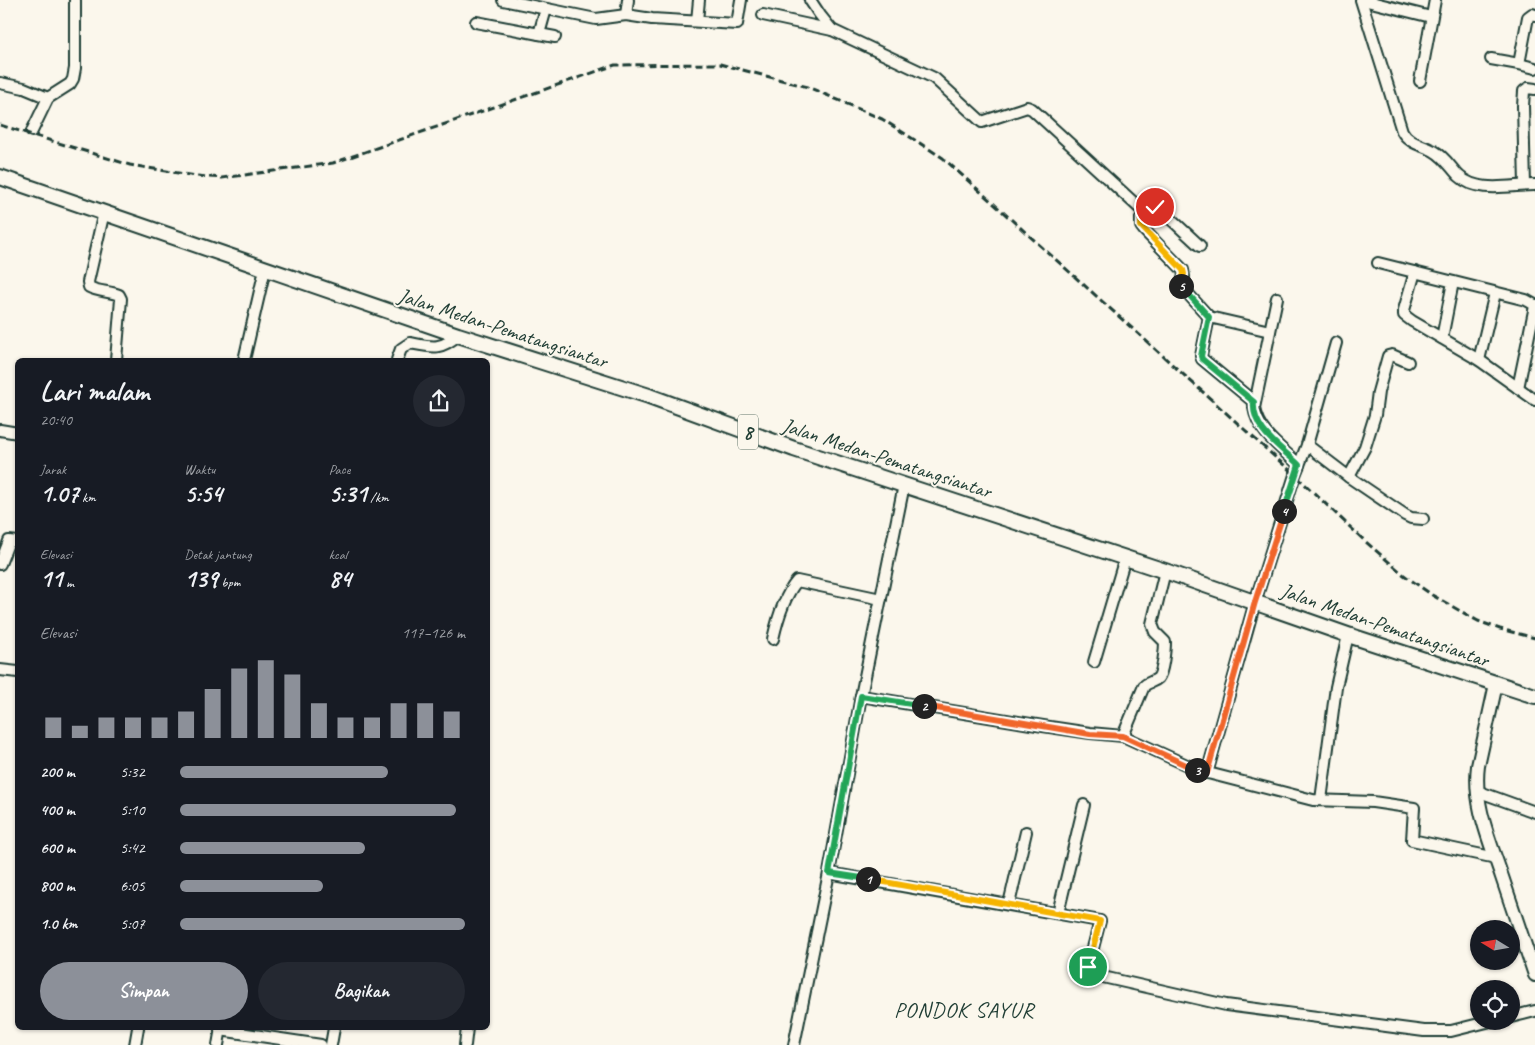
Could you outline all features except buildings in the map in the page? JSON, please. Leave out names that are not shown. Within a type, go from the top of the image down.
[{"type":"highway","name":"Jalan Medan-Pematangsiantar","points":[[0,178],[104,212],[458,335],[649,396],[794,449],[1165,571],[1348,635],[1535,696]]},
{"type":"main road","points":[[1496,684],[1476,779],[1478,803],[1535,975]]},
{"type":"street","points":[[32,130],[48,98],[70,84],[73,79],[75,68],[75,0]]},
{"type":"street","points":[[503,0],[596,19],[626,16],[738,24],[741,0]]},
{"type":"street","points":[[626,16],[628,0]]},
{"type":"street","points":[[697,21],[699,0]]},
{"type":"street","points":[[810,0],[832,30]]},
{"type":"street","points":[[1362,0],[1431,17]]},
{"type":"street","points":[[1362,0],[1404,136],[1437,152],[1461,177],[1478,186],[1530,185],[1523,106],[1524,91],[1528,88],[1535,89]]},
{"type":"street","points":[[1420,81],[1435,0]]},
{"type":"street","points":[[539,34],[546,9]]},
{"type":"street","points":[[1519,64],[1528,17],[1532,14],[1535,15]]},
{"type":"street","points":[[763,15],[832,30],[934,78],[982,122],[1026,107],[1031,108],[1145,213]]},
{"type":"street","points":[[476,22],[555,37]]},
{"type":"street","points":[[1491,59],[1535,68]]},
{"type":"street","points":[[0,83],[24,88],[48,98]]},
{"type":"street","points":[[1200,246],[1159,208],[1152,207],[1141,218],[1140,222],[1144,230],[1183,270],[1184,277],[1180,285],[1209,317],[1270,331]]},
{"type":"street","points":[[104,212],[88,282],[89,287],[114,293],[119,295],[121,299],[116,358]]},
{"type":"street","points":[[1378,263],[1526,300],[1535,306],[1518,388]]},
{"type":"street","points":[[244,358],[265,268]]},
{"type":"street","points":[[1415,272],[1404,315],[1479,360],[1535,400]]},
{"type":"street","points":[[1442,338],[1453,282]]},
{"type":"street","points":[[1479,360],[1495,293]]},
{"type":"street","points":[[1277,298],[1254,402],[1255,419],[1262,430],[1299,465]]},
{"type":"street","points":[[1209,317],[1202,359],[1254,402]]},
{"type":"street","points":[[398,358],[401,349],[410,343],[441,347],[458,335]]},
{"type":"street","points":[[1207,773],[1255,602],[1307,445],[1336,343]]},
{"type":"street","points":[[1349,477],[1360,458],[1367,440],[1375,415],[1378,392],[1388,356],[1392,355],[1408,362]]},
{"type":"street","points":[[0,430],[15,432]]},
{"type":"street","points":[[1307,445],[1349,477],[1405,515],[1411,518],[1423,519]]},
{"type":"street","points":[[794,1045],[829,873],[861,696],[904,485]]},
{"type":"street","points":[[0,564],[9,541]]},
{"type":"street","points":[[1094,662],[1125,558]]},
{"type":"street","points":[[1123,736],[1144,686],[1147,682],[1156,679],[1161,672],[1165,642],[1155,632],[1152,624],[1165,571]]},
{"type":"street","points":[[773,639],[776,624],[797,582],[881,599]]},
{"type":"street","points":[[1321,800],[1336,687],[1348,635]]},
{"type":"street","points":[[0,670],[15,672]]},
{"type":"street","points":[[861,696],[1062,729],[1123,736],[1207,773],[1313,800],[1373,802],[1414,808],[1412,840],[1496,858]]},
{"type":"street","points":[[1477,792],[1535,812]]},
{"type":"street","points":[[1058,913],[1084,805]]},
{"type":"street","points":[[1009,904],[1026,832]]},
{"type":"street","points":[[829,873],[1100,921],[1088,967],[1094,974],[1226,1005],[1424,1031],[1451,1031],[1470,1026]]},
{"type":"street","points":[[1520,1014],[1535,1011]]},
{"type":"street","points":[[135,1045],[138,1030]]},
{"type":"street","points":[[218,1045],[221,1030]]},
{"type":"street","points":[[227,1030],[321,1045]]},
{"type":"street","points":[[331,1045],[334,1030]]},
{"type":"street","points":[[465,1045],[467,1030]]},
{"type":"railway","points":[[0,125],[130,165],[196,176],[222,178],[333,163],[615,65],[720,64],[808,87],[882,119],[943,158],[1404,575],[1432,595],[1478,621],[1535,638]]},
{"type":"district","name":"PONDOK SAYUR","points":[[964,1009]]},
{"type":"route","points":[[1088,967],[1100,921],[829,873],[861,696],[1090,734],[1123,736],[1207,773],[1255,602],[1299,465],[1262,430],[1255,419],[1254,402],[1202,359],[1209,317],[1180,285],[1184,277],[1183,270],[1141,226],[1141,218],[1151,208],[1155,207]]}]
